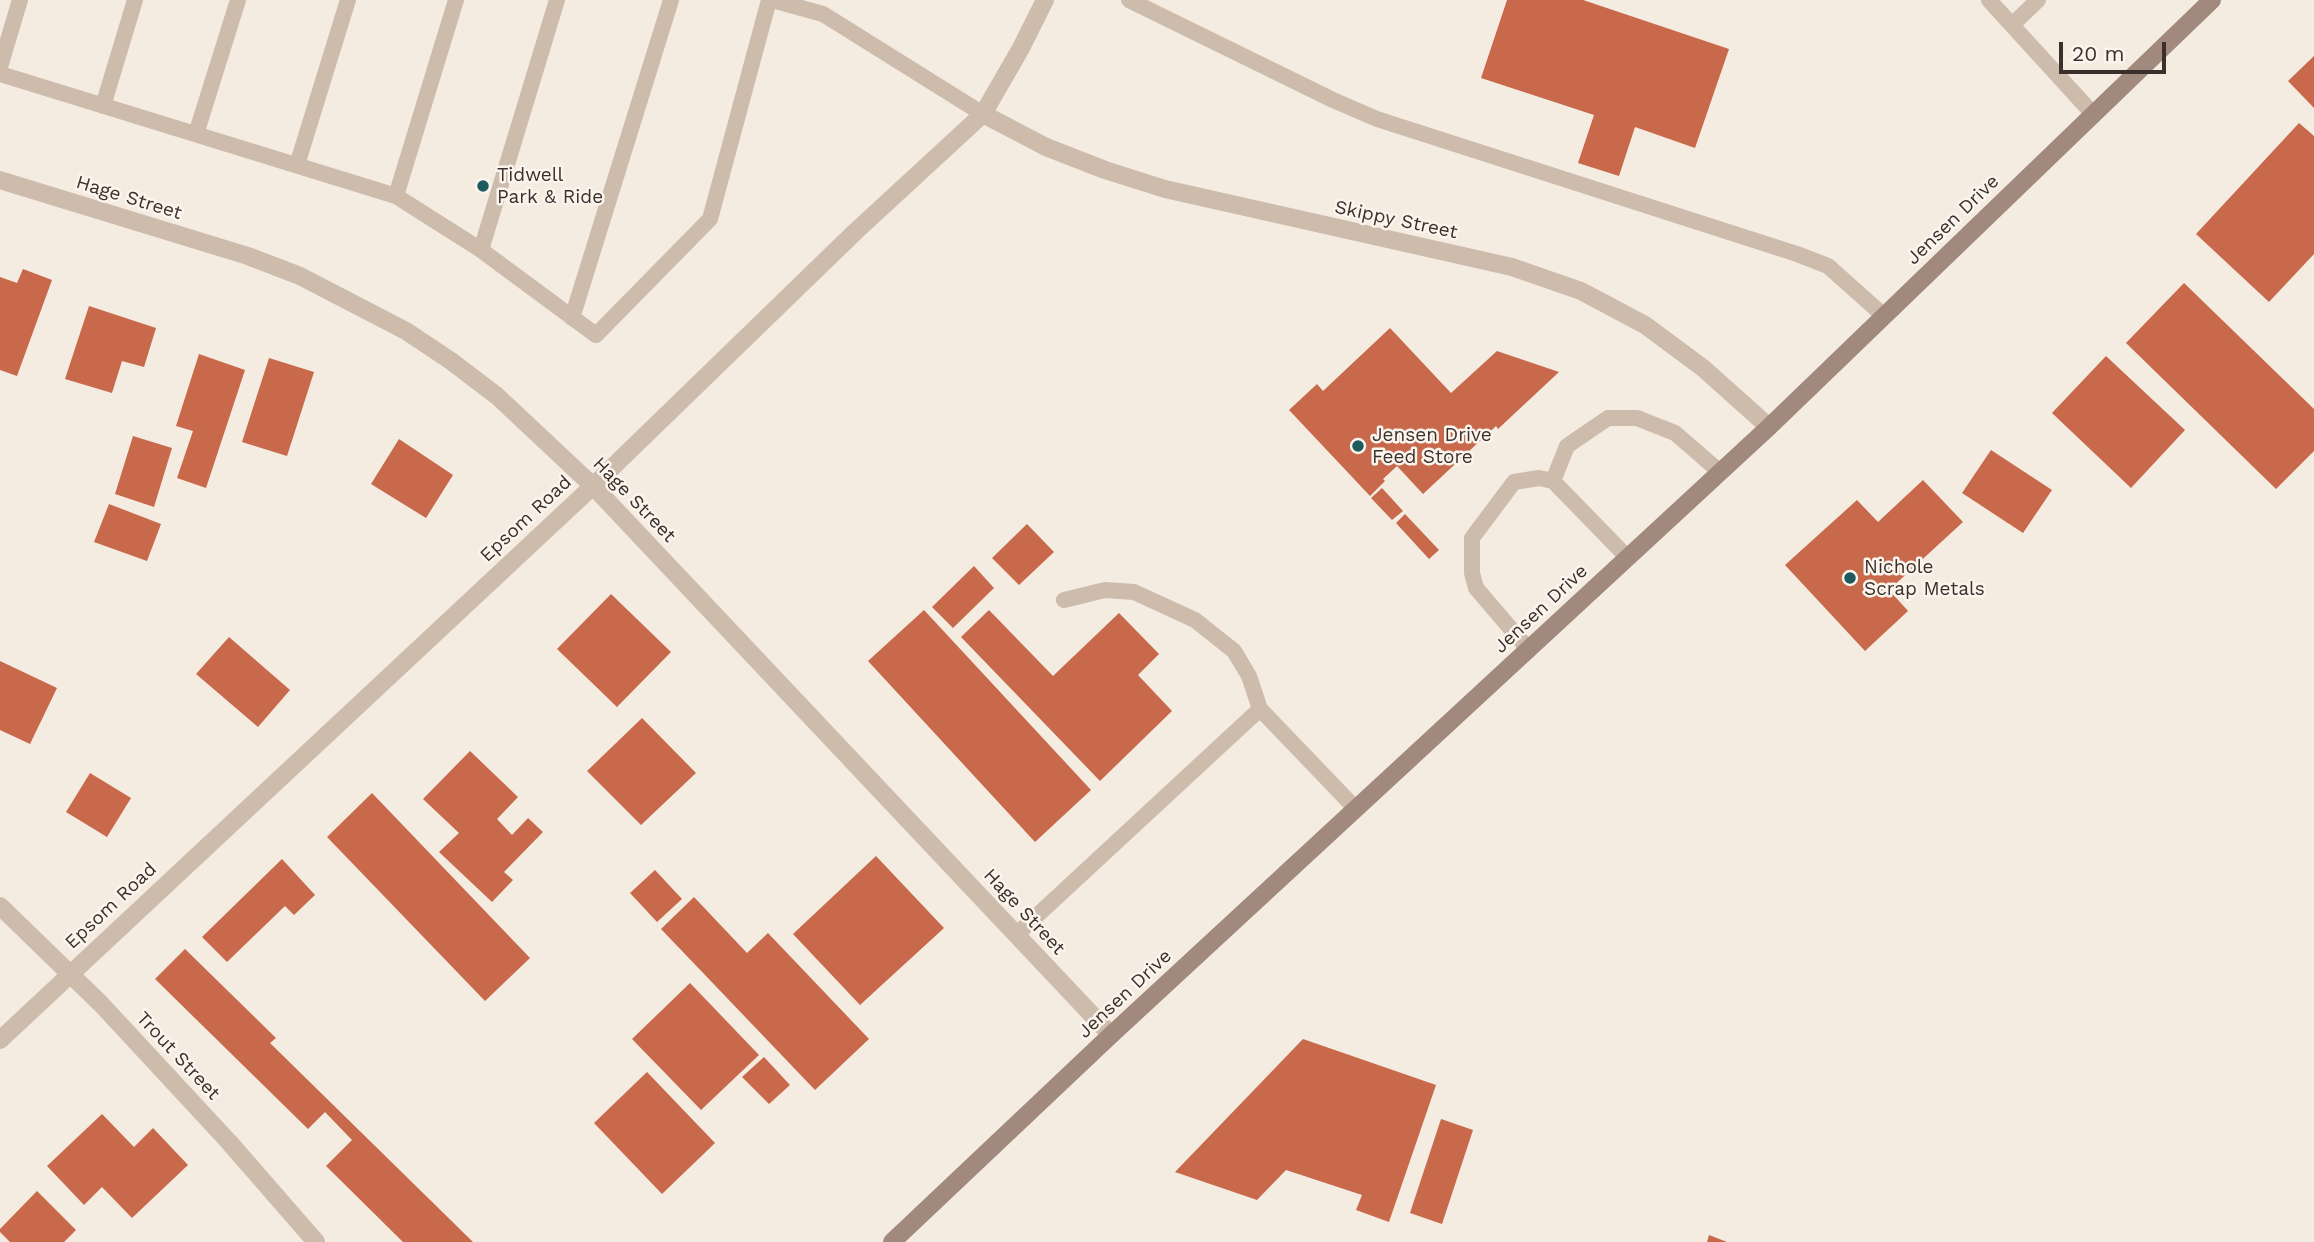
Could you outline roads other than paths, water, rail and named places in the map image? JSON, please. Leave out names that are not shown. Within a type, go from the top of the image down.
[{"type":"main road","name":"Jensen Drive","points":[[892,1242],[1111,1035],[1769,427],[2212,0]]},
{"type":"street","name":"Epsom Road","points":[[0,1040],[593,486],[855,232],[983,114],[1045,0]]},
{"type":"street","name":"Skippy Street","points":[[983,114],[1046,147],[1165,189],[1512,267],[1581,291],[1645,326],[1703,368],[1769,427]]},
{"type":"street","name":"Hage Street","points":[[0,180],[248,256],[312,282],[406,331],[451,361],[496,396],[593,486],[1111,1035]]},
{"type":"street","name":"Trout Street","points":[[0,906],[70,973],[229,1142],[316,1242]]},
{"type":"lane","points":[[0,67],[20,0]]},
{"type":"lane","points":[[103,106],[135,0]]},
{"type":"lane","points":[[197,134],[237,0]]},
{"type":"lane","points":[[297,165],[348,0]]},
{"type":"lane","points":[[396,196],[456,0]]},
{"type":"lane","points":[[481,250],[557,0]]},
{"type":"lane","points":[[572,318],[671,0]]},
{"type":"lane","points":[[0,74],[396,196],[481,250],[596,335],[710,219],[770,0],[823,13],[983,114]]},
{"type":"lane","points":[[1129,0],[1377,119],[1828,266],[1884,316]]},
{"type":"lane","points":[[1989,0],[2093,114]]},
{"type":"lane","points":[[2012,25],[2038,0]]},
{"type":"lane","points":[[1553,481],[1567,446],[1608,418],[1637,418],[1675,433],[1720,472]]},
{"type":"lane","points":[[1529,650],[1476,587],[1471,566],[1472,538],[1514,482],[1539,478],[1553,481],[1628,558]]},
{"type":"lane","points":[[1064,600],[1105,590],[1134,592],[1195,620],[1234,652],[1249,676],[1260,709],[1356,809]]},
{"type":"lane","points":[[1016,935],[1260,709]]},
{"type":"place","name":"Tidwell Park & Ride","points":[[483,186]]},
{"type":"place","name":"Jensen Drive Feed Store","points":[[1358,446]]},
{"type":"place","name":"Nichole Scrap Metals","points":[[1850,578]]}]
